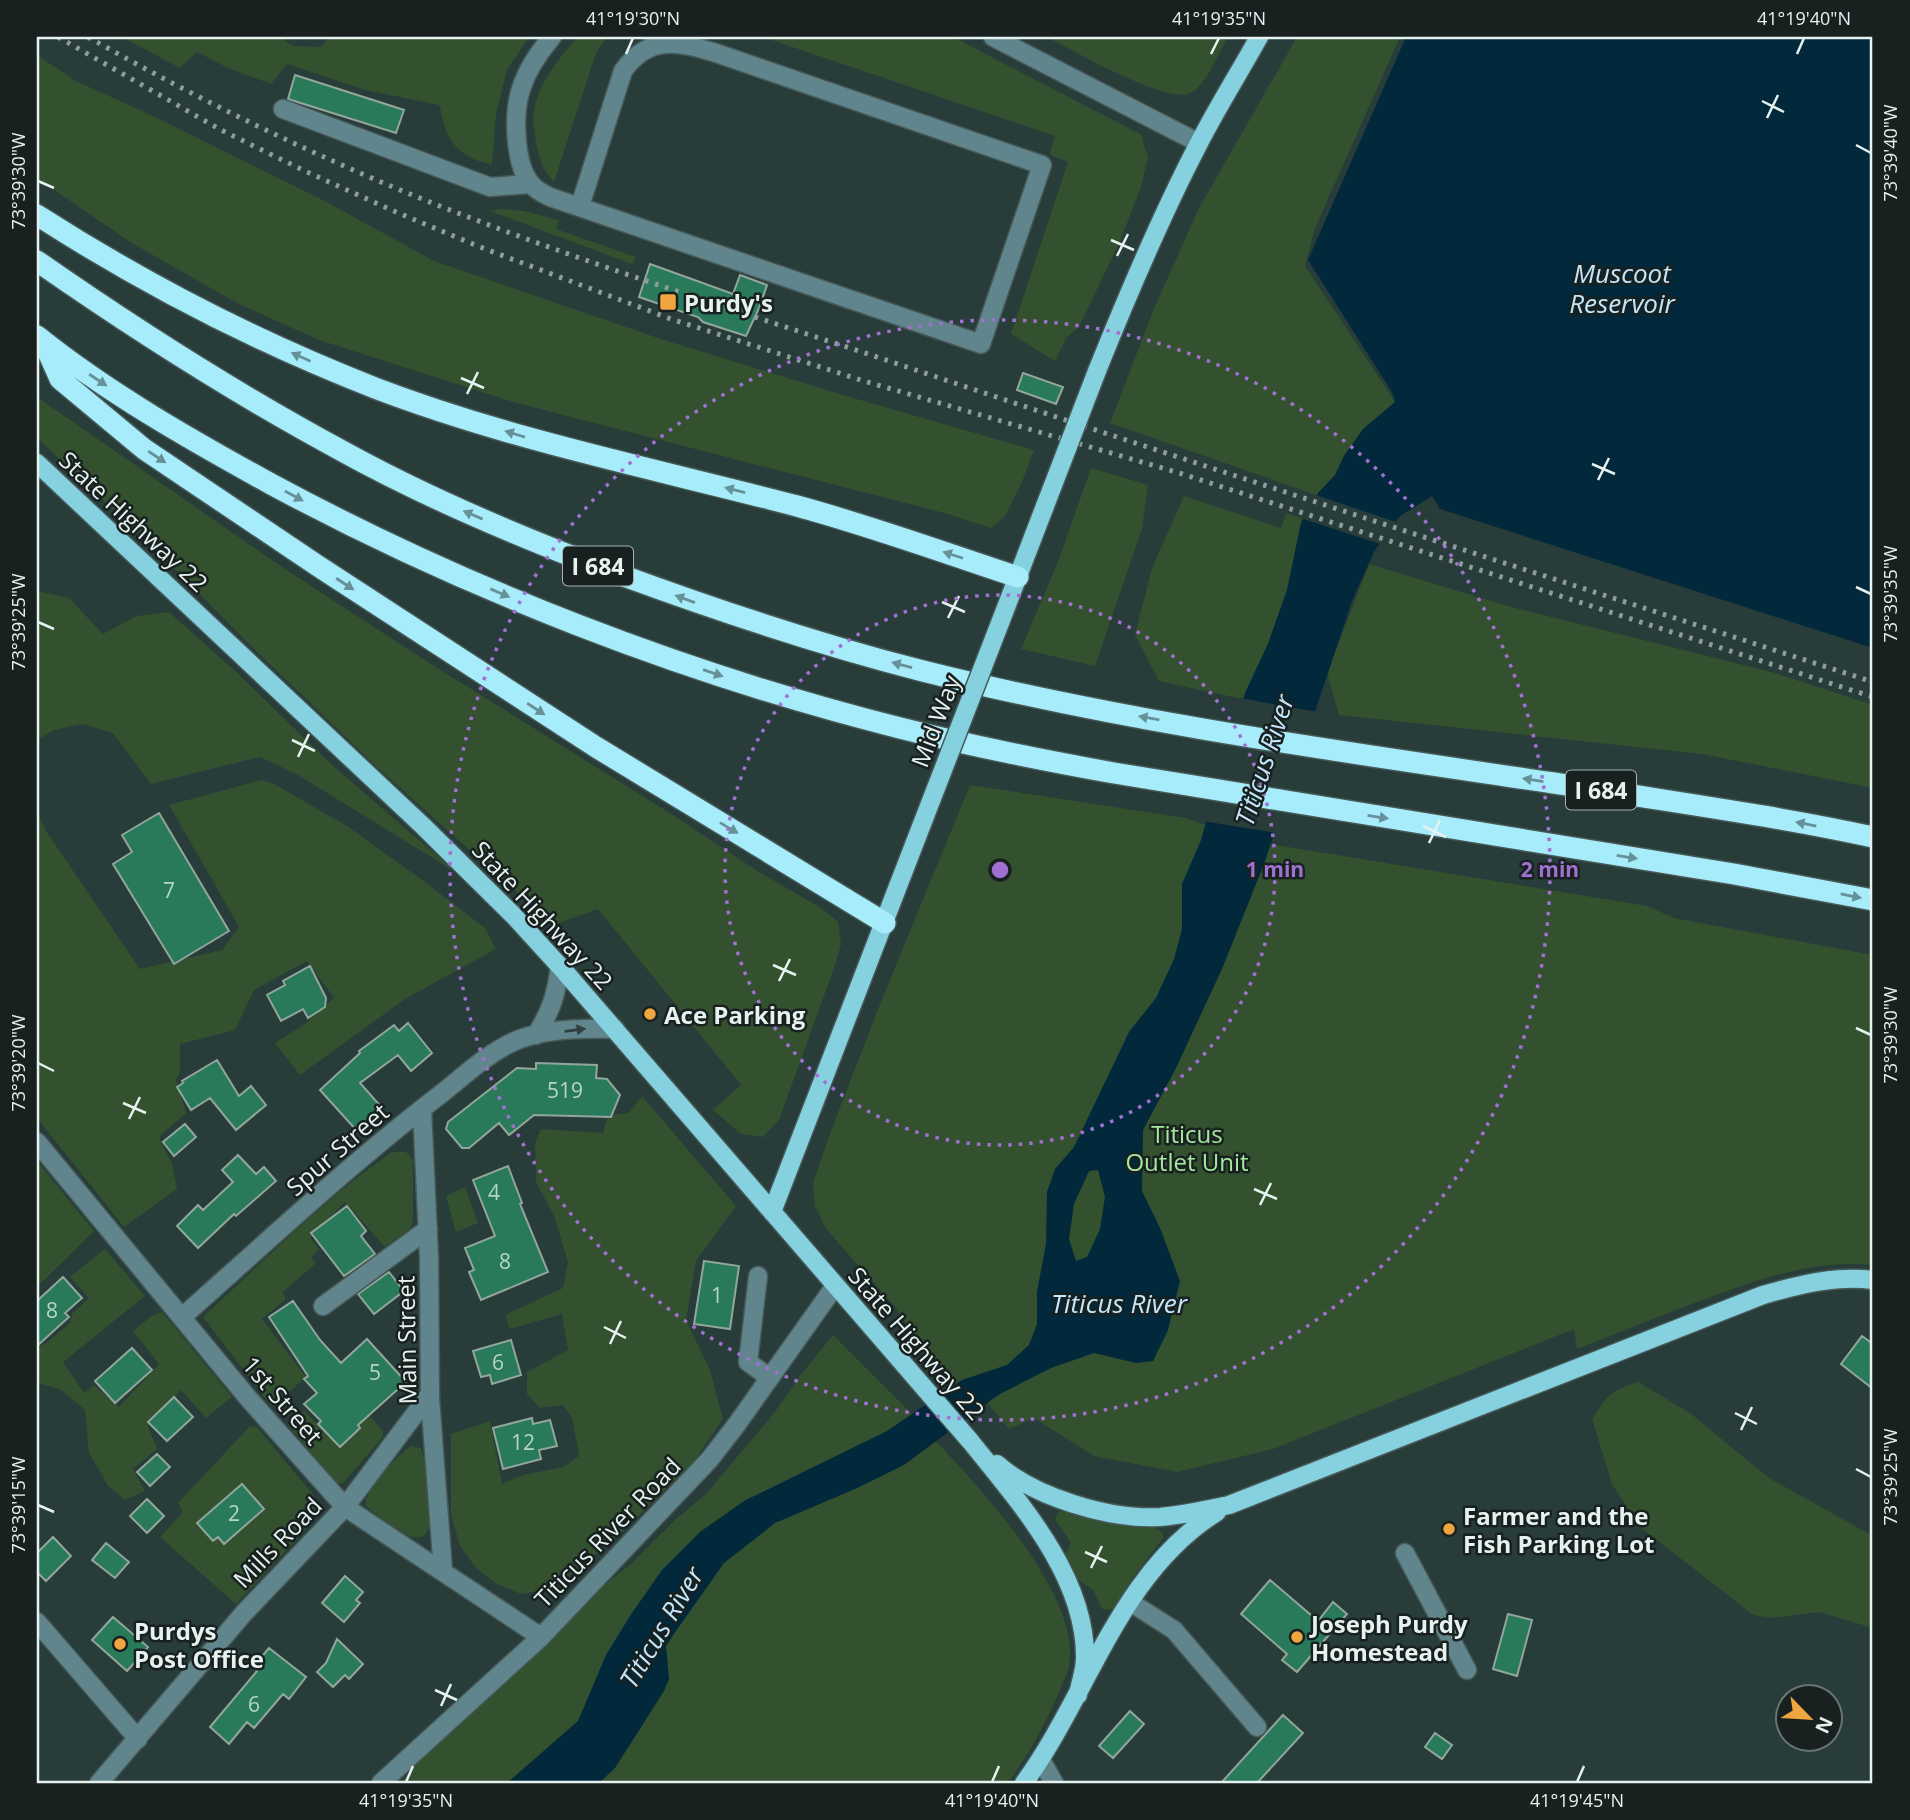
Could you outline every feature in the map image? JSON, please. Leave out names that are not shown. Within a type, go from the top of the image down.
[{"type":"highway","points":[[37,215],[131,271],[230,324],[376,388],[524,436],[800,507],[1018,577]]},
{"type":"highway","name":"I 684","points":[[37,261],[238,393],[347,454],[456,508],[574,557],[795,636],[917,669],[1047,698],[1216,730],[1743,812],[1873,837]]},
{"type":"highway","points":[[40,339],[60,379],[155,457],[596,747],[885,923]]},
{"type":"highway","name":"I 684","points":[[40,339],[93,377],[204,447],[302,501],[430,564],[659,655],[777,694],[900,729],[1024,756],[1311,806],[1734,874],[1873,900]]},
{"type":"main road","name":"Mid Way","points":[[772,1212],[1097,371],[1145,255],[1199,143],[1259,37]]},
{"type":"main road","name":"State Highway 22","points":[[37,463],[424,827],[513,915],[615,1029],[971,1442]]},
{"type":"main road","points":[[971,1442],[1001,1468],[1030,1486],[1061,1500],[1124,1514],[1157,1517],[1193,1513],[1229,1505],[1763,1294],[1836,1280],[1873,1280]]},
{"type":"main road","points":[[971,1442],[1042,1535],[1073,1595],[1082,1627],[1085,1660],[1077,1695]]},
{"type":"main road","points":[[1024,1783],[1041,1760],[1099,1652],[1146,1579],[1174,1547],[1202,1522],[1229,1505]]},
{"type":"street","points":[[552,37],[529,71],[518,104],[518,154],[522,170],[530,184],[540,192],[550,197],[981,344],[1042,165],[716,53],[686,44],[669,43],[641,52],[623,71],[580,206]]},
{"type":"street","points":[[993,37],[1199,143]]},
{"type":"street","points":[[283,109],[490,187],[530,184]]},
{"type":"street","points":[[536,1035],[550,1012],[560,966]]},
{"type":"street","name":"Spur Street","points":[[182,1317],[422,1109],[492,1054],[519,1040],[536,1035],[585,1028],[615,1029]]},
{"type":"street","name":"Main Street","points":[[422,1109],[428,1229],[430,1394],[443,1571]]},
{"type":"street","name":"1st Street","points":[[37,1142],[247,1398],[345,1507],[541,1637]]},
{"type":"street","points":[[323,1306],[428,1229]]},
{"type":"street","points":[[758,1276],[748,1362],[771,1378]]},
{"type":"street","name":"Titicus River Road","points":[[381,1783],[541,1637],[710,1459],[835,1286]]},
{"type":"street","name":"Mills Road","points":[[99,1783],[244,1613],[345,1507],[430,1394]]},
{"type":"street","points":[[1405,1553],[1467,1670]]},
{"type":"street","points":[[1130,1602],[1174,1630],[1257,1727]]},
{"type":"street","points":[[37,1622],[138,1739]]},
{"type":"street","points":[[1041,1760],[1054,1783]]},
{"type":"green space","points":[[122,37],[280,37],[293,46],[321,47],[329,37],[529,37],[507,70],[496,114],[492,164],[472,158],[455,145],[446,130],[439,105],[365,90],[287,64],[271,84],[228,68],[197,52],[180,68]]},
{"type":"green space","points":[[578,37],[607,37],[594,59],[554,182],[544,169],[539,154],[534,111],[545,81]]},
{"type":"green space","points":[[763,37],[953,37],[1142,135],[1148,157],[1141,187],[1120,241],[1079,327],[1067,337],[1055,361],[1011,334],[1068,162],[1050,153],[1055,136]]},
{"type":"green space","points":[[1047,37],[1228,37],[1200,85],[1188,94],[1175,94],[1139,83]]},
{"type":"green space","points":[[1297,37],[1400,37],[1315,228],[1305,266],[1395,402],[1363,430],[1344,456],[1335,475],[1316,495],[1110,423],[1153,311],[1198,210]]},
{"type":"green space","points":[[37,55],[76,81],[321,199],[434,261],[661,339],[1034,450],[1020,487],[1005,516],[991,528],[948,514],[513,402],[319,340],[237,303],[130,242],[37,178]]},
{"type":"green space","points":[[490,211],[524,211],[559,220],[556,229],[636,257],[632,264]]},
{"type":"green space","points":[[37,397],[285,569],[759,872],[818,906],[838,922],[841,945],[833,971],[779,1120],[763,1137],[741,1134],[713,1110],[741,1085],[598,909],[553,925],[378,768],[149,543],[37,438]]},
{"type":"green space","points":[[1091,468],[1148,485],[1142,529],[1095,666],[1021,649],[1059,559]]},
{"type":"green space","points":[[1184,496],[1281,528],[1286,513],[1302,518],[1287,590],[1268,644],[1242,699],[1159,681],[1135,635],[1152,568]]},
{"type":"green space","points":[[1369,564],[1511,607],[1775,673],[1873,705],[1873,788],[1702,754],[1339,715],[1327,673]]},
{"type":"green space","points":[[37,591],[69,598],[103,634],[137,616],[169,612],[233,669],[330,763],[457,873],[298,775],[260,757],[151,784],[113,733],[83,724],[54,730],[37,740]]},
{"type":"green space","points":[[262,780],[274,784],[347,826],[421,879],[485,928],[496,949],[405,999],[300,1075],[275,1043],[305,1024],[334,998],[307,961],[254,990],[235,1030],[180,1044],[180,1072],[176,1080],[186,1113],[159,1137],[172,1164],[177,1189],[124,1227],[37,1118],[37,812],[46,831],[140,969],[222,950],[239,927],[169,805]]},
{"type":"green space","name":"Titicus Outlet Unit","points":[[970,785],[1186,818],[1205,825],[1203,833],[1647,906],[1674,918],[1873,955],[1873,1265],[1827,1265],[1758,1280],[1577,1349],[1574,1329],[1273,1449],[1177,1472],[1094,1456],[1034,1418],[1009,1429],[968,1379],[950,1389],[940,1377],[896,1308],[827,1230],[815,1207],[813,1183],[882,999]]},
{"type":"green space","points":[[642,1096],[736,1206],[696,1261],[686,1320],[710,1370],[723,1419],[694,1461],[622,1532],[553,1589],[521,1594],[497,1584],[476,1568],[460,1546],[451,1515],[451,1434],[490,1421],[502,1484],[523,1475],[563,1467],[579,1456],[572,1417],[562,1405],[540,1408],[527,1394],[527,1372],[568,1350],[562,1314],[510,1329],[505,1315],[563,1288],[568,1262],[554,1215],[536,1183],[535,1143],[541,1129],[603,1133],[608,1115],[629,1113]]},
{"type":"green space","points":[[392,1152],[406,1152],[413,1160],[413,1221],[410,1229],[385,1247],[345,1202],[310,1237],[319,1249],[311,1258],[316,1263],[283,1292],[286,1299],[262,1319],[306,1377],[272,1407],[203,1317],[318,1210]]},
{"type":"green space","points":[[37,1161],[94,1231],[37,1287]]},
{"type":"green space","points":[[465,1187],[478,1223],[456,1232],[446,1196]]},
{"type":"green space","points":[[105,1249],[145,1296],[63,1362],[84,1393],[94,1385],[119,1407],[159,1364],[133,1331],[153,1315],[162,1312],[232,1397],[206,1418],[181,1390],[148,1426],[157,1449],[133,1469],[145,1491],[125,1500],[108,1486],[89,1453],[85,1410],[60,1389],[37,1383],[37,1347],[45,1344],[70,1323],[72,1314],[89,1298],[70,1277]]},
{"type":"green space","points":[[833,1335],[912,1414],[903,1421],[926,1448],[936,1441],[1002,1516],[1046,1579],[1061,1611],[1069,1642],[1068,1670],[1043,1726],[1008,1783],[400,1783],[449,1728],[705,1495],[775,1412]]},
{"type":"green space","points":[[1638,1382],[1690,1413],[1769,1478],[1873,1536],[1873,1628],[1819,1612],[1773,1618],[1753,1615],[1639,1526],[1612,1484],[1592,1419],[1610,1395]]},
{"type":"green space","points":[[344,1388],[383,1431],[383,1437],[343,1483],[336,1483],[288,1425],[304,1410],[330,1438],[348,1438]]},
{"type":"green space","points":[[250,1426],[257,1427],[314,1496],[317,1504],[314,1518],[297,1539],[236,1604],[160,1537],[183,1512],[178,1503]]},
{"type":"green space","points":[[411,1446],[421,1448],[426,1467],[430,1523],[421,1537],[401,1531],[366,1506],[366,1499],[375,1482]]},
{"type":"green space","points":[[1058,1512],[1108,1523],[1155,1528],[1161,1531],[1164,1537],[1110,1610],[1102,1609],[1093,1590],[1059,1566],[1071,1543],[1055,1519]]},
{"type":"water","name":"Muscoot Reservoir","points":[[1406,37],[1873,37],[1873,648],[1440,509],[1432,496],[1400,516],[1375,550],[1352,601],[1264,864],[1222,969],[1176,1068],[1143,1130],[1142,1191],[1160,1228],[1180,1281],[1168,1330],[1153,1361],[1136,1363],[1094,1353],[1051,1368],[998,1395],[904,1465],[775,1523],[724,1563],[666,1646],[669,1679],[664,1691],[615,1768],[599,1783],[507,1783],[578,1721],[606,1655],[630,1616],[662,1570],[700,1532],[744,1501],[887,1431],[962,1380],[1007,1365],[1029,1345],[1037,1324],[1037,1292],[1046,1244],[1047,1192],[1055,1169],[1074,1147],[1129,1032],[1156,998],[1174,959],[1182,929],[1182,884],[1201,840],[1246,691],[1268,644],[1287,590],[1301,523],[1363,429],[1395,402],[1392,392],[1308,260]],"holes":[[[1098,1170],[1105,1197],[1100,1229],[1087,1257],[1076,1261],[1069,1239],[1074,1204],[1089,1171]]]},
{"type":"pier","points":[[1313,495],[1399,523],[1383,545],[1300,518]]},
{"type":"pier","points":[[1240,698],[1318,712],[1277,833],[1202,821]]},
{"type":"building","points":[[295,75],[404,110],[396,133],[288,99]]},
{"type":"building","points":[[650,264],[733,294],[740,275],[767,285],[746,336],[639,297]]},
{"type":"building","points":[[1023,373],[1063,387],[1056,404],[1017,390]]},
{"type":"building","points":[[159,813],[229,931],[174,964],[113,864],[132,852],[122,835]]},
{"type":"building","points":[[310,966],[326,998],[325,1007],[308,1018],[303,1009],[281,1021],[267,995],[285,985],[283,981]]},
{"type":"building","points":[[408,1023],[432,1053],[411,1071],[398,1055],[360,1083],[383,1109],[358,1132],[320,1090],[360,1053],[359,1051],[394,1025],[399,1031]]},
{"type":"building","points":[[217,1060],[239,1096],[251,1086],[266,1105],[236,1130],[210,1098],[191,1110],[177,1087],[182,1081]]},
{"type":"building","points":[[536,1063],[597,1065],[596,1078],[607,1079],[620,1095],[611,1117],[534,1115],[509,1135],[499,1123],[469,1148],[462,1148],[446,1129],[448,1122],[517,1068],[536,1069]]},
{"type":"building","points":[[185,1124],[196,1137],[174,1156],[163,1142]]},
{"type":"building","points":[[238,1155],[256,1174],[264,1167],[276,1181],[236,1216],[234,1214],[198,1248],[177,1226],[198,1205],[203,1210],[233,1182],[222,1170]]},
{"type":"building","points":[[508,1166],[522,1203],[520,1204],[548,1272],[481,1300],[469,1272],[474,1270],[465,1248],[495,1236],[473,1180]]},
{"type":"building","points":[[347,1206],[366,1231],[361,1236],[375,1254],[344,1276],[311,1233]]},
{"type":"building","points":[[704,1261],[739,1266],[730,1329],[694,1324]]},
{"type":"building","points":[[389,1272],[404,1291],[374,1314],[358,1294]]},
{"type":"building","points":[[63,1277],[82,1298],[65,1313],[69,1317],[37,1346],[37,1301]]},
{"type":"building","points":[[293,1301],[320,1340],[341,1363],[367,1339],[406,1382],[358,1425],[360,1428],[340,1447],[318,1424],[321,1421],[304,1404],[317,1393],[304,1379],[308,1376],[269,1317]]},
{"type":"building","points":[[1862,1336],[1873,1344],[1873,1389],[1841,1364]]},
{"type":"building","points":[[511,1340],[521,1375],[492,1384],[490,1375],[481,1377],[473,1351]]},
{"type":"building","points":[[132,1348],[152,1370],[115,1403],[95,1381]]},
{"type":"building","points":[[174,1397],[193,1417],[167,1441],[148,1422]]},
{"type":"building","points":[[532,1418],[533,1424],[550,1420],[557,1446],[539,1450],[541,1459],[503,1469],[493,1428]]},
{"type":"building","points":[[157,1454],[170,1467],[150,1486],[137,1472]]},
{"type":"building","points":[[242,1484],[264,1509],[224,1544],[218,1537],[213,1541],[197,1523]]},
{"type":"building","points":[[147,1499],[164,1516],[147,1533],[130,1516]]},
{"type":"building","points":[[53,1537],[71,1556],[46,1581],[37,1572],[37,1553]]},
{"type":"building","points":[[106,1543],[129,1562],[115,1578],[92,1560]]},
{"type":"building","points":[[345,1576],[363,1592],[356,1600],[360,1603],[344,1622],[322,1603]]},
{"type":"building","name":"Joseph Purdy Homestead","points":[[1270,1580],[1318,1621],[1333,1602],[1347,1614],[1297,1672],[1282,1660],[1287,1654],[1241,1614]]},
{"type":"building","points":[[1508,1614],[1532,1620],[1517,1676],[1493,1669]]},
{"type":"building","points":[[113,1617],[148,1647],[127,1671],[92,1640]]},
{"type":"building","points":[[337,1639],[363,1664],[349,1679],[345,1675],[333,1687],[317,1672],[326,1663]]},
{"type":"building","points":[[269,1648],[306,1677],[289,1699],[283,1694],[254,1728],[247,1722],[229,1744],[210,1727],[257,1671],[253,1667]]},
{"type":"building","points":[[1130,1711],[1144,1724],[1113,1758],[1099,1746]]},
{"type":"building","points":[[1283,1715],[1303,1733],[1257,1783],[1221,1783]]},
{"type":"building","points":[[1435,1733],[1452,1745],[1442,1759],[1425,1747]]},
{"type":"railway","points":[[58,37],[221,130],[307,172],[480,247],[671,319],[864,381],[1176,472],[1873,697]]},
{"type":"railway","points":[[88,37],[204,100],[364,175],[523,238],[1130,441],[1873,682]]},
{"type":"place","name":"Purdy's","points":[[668,302]]},
{"type":"place","name":"Ace Parking","points":[[650,1014]]},
{"type":"place","name":"Farmer and the Fish Parking Lot","points":[[1449,1529]]},
{"type":"place","name":"Joseph Purdy Homestead","points":[[1297,1637]]},
{"type":"place","name":"Purdys Post Office","points":[[120,1644]]},
{"type":"water label","name":"Titicus River","points":[[1264,760]]},
{"type":"water label","name":"Titicus River","points":[[1119,1303]]},
{"type":"water label","name":"Titicus River","points":[[661,1627]]}]
